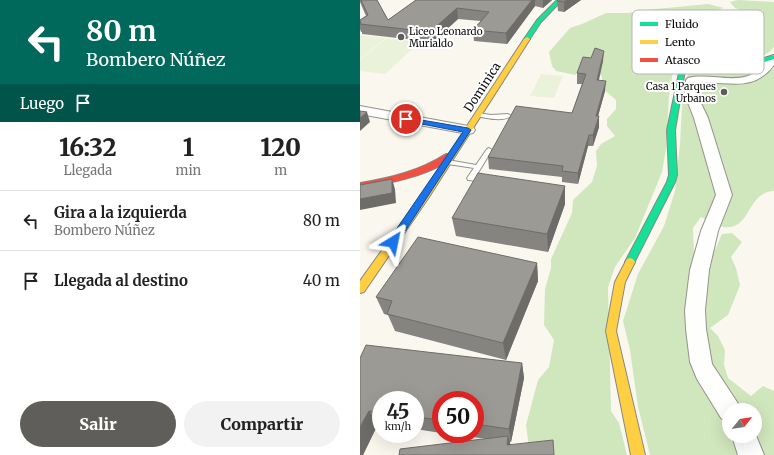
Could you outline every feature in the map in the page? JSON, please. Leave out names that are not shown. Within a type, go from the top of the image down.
[{"type":"main road","name":"Dominica","points":[[360,289],[426,195],[539,21],[560,0]]},
{"type":"main road","points":[[764,60],[774,57]]},
{"type":"main road","points":[[638,455],[616,362],[611,331],[620,282],[671,182],[673,175],[671,130],[680,74]]},
{"type":"main road","points":[[360,186],[400,178],[431,167],[454,152]]},
{"type":"main road","points":[[400,178],[422,181],[426,185],[426,195]]},
{"type":"street","points":[[764,70],[774,57]]},
{"type":"street","points":[[725,403],[702,366],[695,329],[696,291],[706,245],[724,195],[701,118],[690,95],[692,80],[702,78],[729,81],[751,79],[761,74]]},
{"type":"street","points":[[360,110],[468,130]]},
{"type":"street","points":[[747,443],[751,455]]},
{"type":"lane","points":[[478,115],[491,117],[508,116]]},
{"type":"lane","points":[[489,150],[471,178],[493,181]]},
{"type":"lane","points":[[448,162],[478,167]]},
{"type":"green space","points":[[738,0],[774,2],[774,46],[772,50],[764,55],[764,10],[740,10],[735,8],[730,2]]},
{"type":"green space","points":[[708,4],[724,8],[716,10],[646,10]]},
{"type":"green space","points":[[632,12],[632,74],[673,74],[669,96],[666,149],[662,172],[635,238],[615,267],[608,287],[611,411],[619,423],[627,455],[530,455],[526,425],[538,380],[549,367],[554,340],[544,325],[545,289],[551,268],[551,259],[572,213],[573,200],[592,182],[597,166],[596,151],[601,144],[615,136],[607,126],[607,119],[616,109],[616,100],[602,88],[602,77],[598,72],[579,71],[575,75],[556,71],[552,66],[549,52],[570,28],[606,13]]},
{"type":"green space","points":[[360,35],[386,38],[360,59]]},
{"type":"green space","points":[[387,38],[420,42],[385,74],[360,71],[360,60]]},
{"type":"green space","points":[[774,69],[774,191],[765,193],[758,197],[740,223],[733,226],[724,227],[701,217],[693,228],[694,256],[715,250],[722,234],[732,233],[742,242],[731,257],[736,268],[740,285],[728,315],[710,328],[718,336],[725,350],[724,365],[728,378],[751,396],[763,386],[774,391],[774,455],[650,455],[638,407],[630,350],[623,321],[638,274],[664,226],[675,191],[680,144],[683,85],[689,74],[764,74],[764,71]]},
{"type":"green space","points":[[541,74],[563,76],[554,98],[530,96]]},
{"type":"building","points":[[361,0],[377,0],[388,20],[416,0],[532,0],[506,33],[473,30],[489,12],[457,8],[430,32],[360,24],[360,20],[368,15]]},
{"type":"building","points":[[567,0],[564,2],[557,1]]},
{"type":"building","points":[[595,48],[604,51],[597,80],[606,81],[596,116],[599,116],[593,135],[589,135],[578,173],[562,171],[563,166],[488,157],[516,106],[572,113],[586,74],[577,73],[583,57],[591,58]]},
{"type":"building","points":[[360,111],[367,112],[360,118]]},
{"type":"building","points":[[478,173],[565,186],[547,234],[452,218]]},
{"type":"building","points":[[392,179],[392,193],[360,199],[360,185]]},
{"type":"building","points":[[418,237],[537,263],[503,343],[387,314],[392,301],[376,297]]},
{"type":"building","points":[[366,345],[522,363],[509,429],[484,425],[484,391],[432,391],[432,419],[424,418],[424,391],[372,391],[372,411],[369,411],[360,427],[360,358]]},
{"type":"building","points":[[508,436],[507,445],[553,440],[554,455],[399,455],[400,449],[450,443],[484,443],[484,439]]},
{"type":"traffic: fast","points":[[527,39],[539,21],[560,0]]},
{"type":"traffic: fast","points":[[764,60],[774,57]]},
{"type":"traffic: fast","points":[[630,262],[671,182],[673,175],[671,130],[681,74]]},
{"type":"traffic: slow","points":[[360,289],[426,195],[527,39]]},
{"type":"traffic: slow","points":[[630,262],[620,282],[611,331],[638,455]]},
{"type":"traffic: jam","points":[[360,186],[406,176],[439,162],[449,156]]},
{"type":"place","name":"Liceo Leonardo Murialdo","points":[[401,37]]},
{"type":"place","name":"Casa 1 Parques Urbanos","points":[[724,92]]},
{"type":"route","points":[[393,242],[426,195],[468,130],[406,119]]}]
